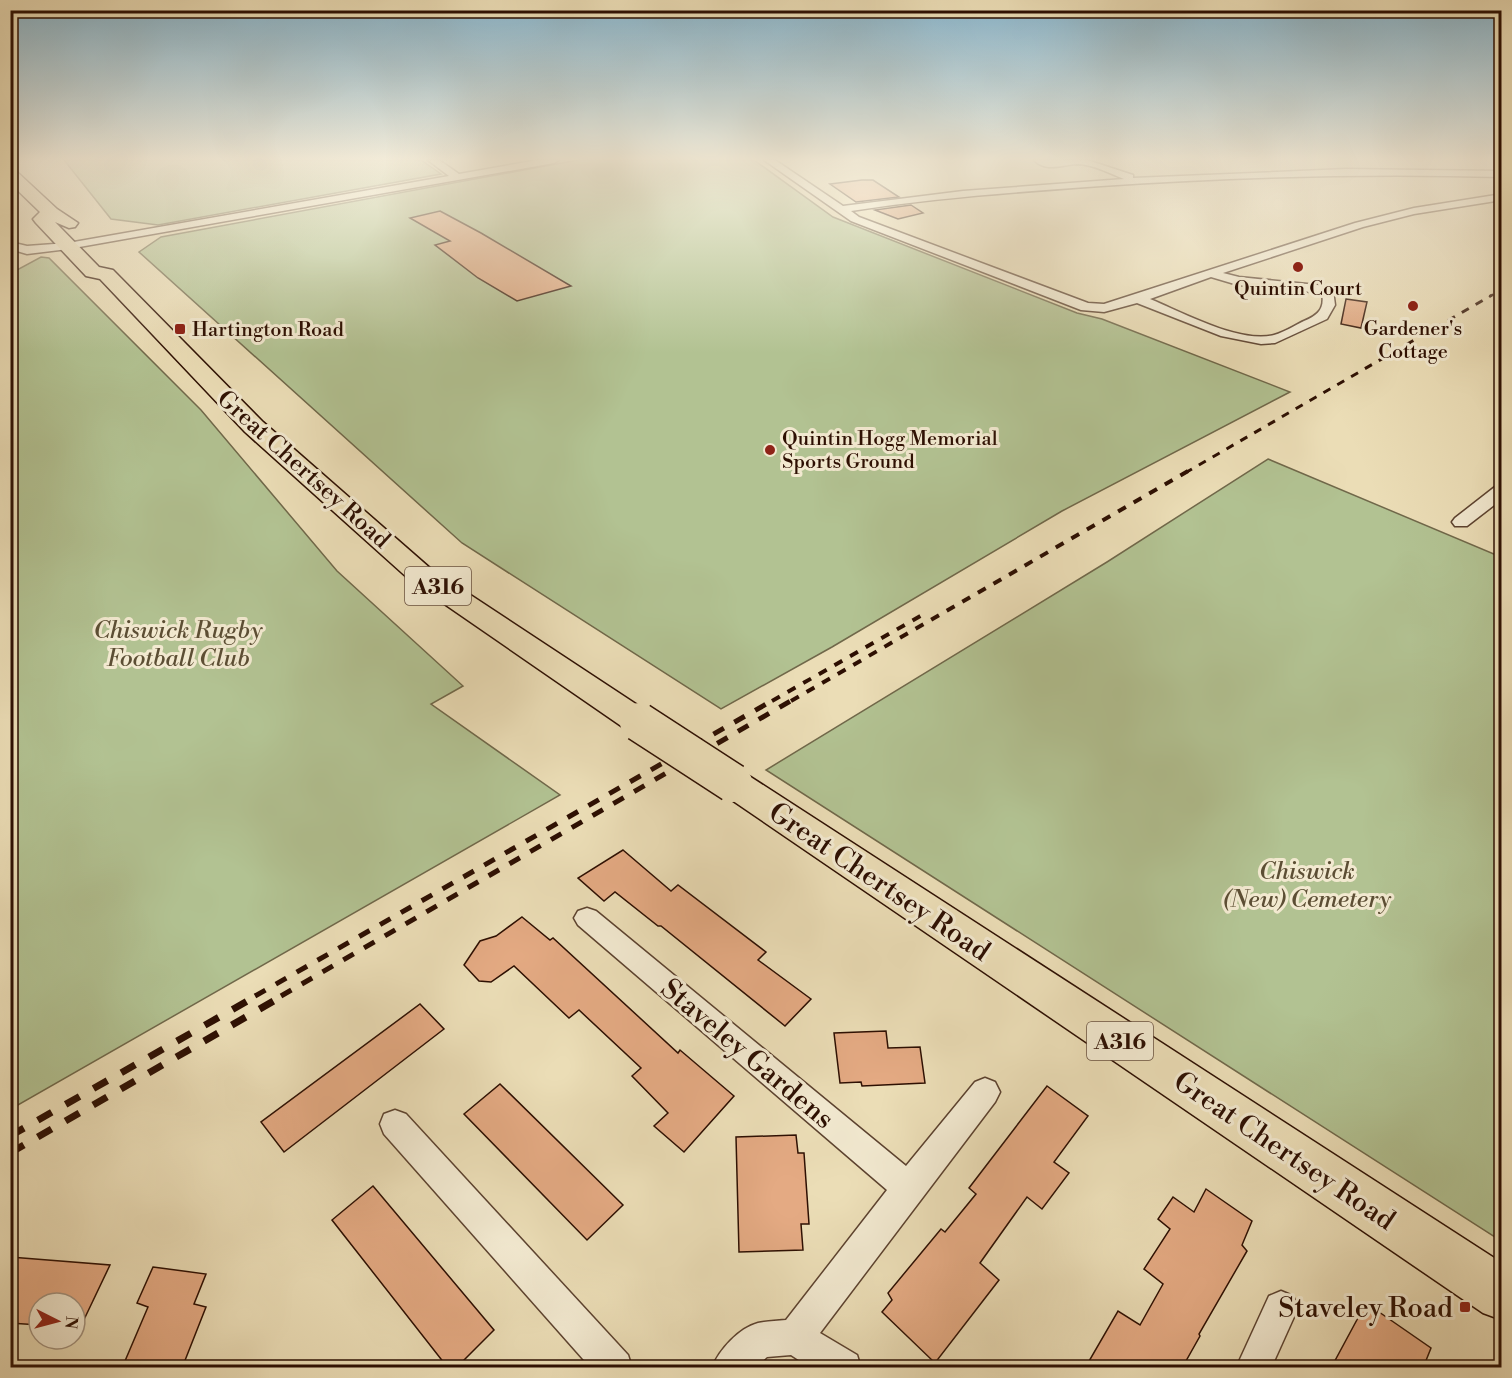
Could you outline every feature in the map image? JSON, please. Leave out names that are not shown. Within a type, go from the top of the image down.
[{"type":"highway","name":"A316","points":[[47,224],[68,246]]},
{"type":"highway","name":"A316","points":[[70,224],[92,243]]},
{"type":"highway","name":"Great Chertsey Road","points":[[92,243],[105,255],[111,268],[106,274]]},
{"type":"highway","name":"Great Chertsey Road","points":[[68,246],[93,272],[106,274],[254,428],[421,575],[1502,1294]]},
{"type":"street","points":[[10,244],[27,250],[68,246],[194,224]]},
{"type":"street","points":[[867,224],[1075,303],[1097,309],[1138,299],[1329,233],[1362,224]]},
{"type":"street","points":[[1138,299],[1234,336],[1266,340],[1275,339],[1324,315],[1329,309],[1331,301],[1327,290],[1238,281],[1210,273]]},
{"type":"street","points":[[1461,522],[1502,490]]},
{"type":"street","name":"Staveley Gardens","points":[[587,918],[908,1188]]},
{"type":"street","points":[[795,1337],[908,1188],[985,1092]]},
{"type":"street","points":[[395,1124],[615,1368]]},
{"type":"street","points":[[1253,1368],[1281,1308]]},
{"type":"street","points":[[729,1368],[759,1340],[795,1337],[844,1368]]},
{"type":"green space","name":"Quintin Hogg Memorial Sports Ground","points":[[230,224],[852,224],[1077,313],[1102,319],[1290,392],[1062,511],[832,647],[721,709],[462,543],[139,252],[161,237]]},
{"type":"green space","name":"Chiswick Rugby Football Club","points":[[41,257],[49,258],[201,410],[337,571],[463,686],[431,704],[560,795],[11,1109],[10,278],[15,271]]},
{"type":"green space","name":"Chiswick (New) Cemetery","points":[[1268,459],[1501,557],[1501,1241],[766,770],[1107,562]]},
{"type":"building","points":[[421,224],[465,224],[571,286],[517,301],[478,278],[435,245],[450,241]]},
{"type":"building","points":[[1346,299],[1367,302],[1361,328],[1341,324]]},
{"type":"building","points":[[623,850],[671,891],[678,885],[766,952],[758,960],[811,999],[785,1026],[615,892],[604,901],[578,878]]},
{"type":"building","points":[[522,917],[550,940],[553,938],[678,1053],[680,1050],[734,1096],[684,1152],[654,1126],[668,1113],[632,1076],[641,1068],[579,1010],[569,1018],[514,966],[491,982],[479,981],[464,965],[480,941],[496,936]]},
{"type":"building","points":[[420,1004],[444,1029],[284,1152],[261,1122]]},
{"type":"building","points":[[886,1031],[888,1048],[920,1047],[925,1083],[862,1086],[861,1082],[840,1083],[834,1033]]},
{"type":"building","points":[[500,1084],[623,1205],[587,1240],[464,1114]]},
{"type":"building","points":[[1047,1086],[1088,1116],[1054,1162],[1069,1173],[1042,1209],[1027,1197],[980,1263],[999,1280],[935,1363],[882,1312],[892,1300],[888,1293],[941,1229],[945,1232],[976,1194],[969,1188]]},
{"type":"building","points":[[796,1135],[798,1153],[804,1153],[809,1224],[801,1224],[803,1250],[739,1252],[736,1137]]},
{"type":"building","points":[[373,1186],[494,1330],[456,1368],[448,1368],[332,1220]]},
{"type":"building","points":[[1206,1189],[1252,1221],[1242,1245],[1247,1251],[1182,1368],[1085,1368],[1118,1311],[1140,1325],[1163,1284],[1144,1269],[1170,1229],[1158,1219],[1173,1197],[1194,1212]]},
{"type":"building","points":[[10,1257],[110,1265],[87,1313],[87,1291],[27,1291],[27,1324],[10,1323]]},
{"type":"building","points":[[153,1267],[206,1274],[194,1304],[206,1307],[182,1368],[122,1368],[148,1307],[137,1303]]},
{"type":"building","points":[[1366,1303],[1431,1348],[1423,1368],[1331,1368]]},
{"type":"railway","points":[[1489,297],[1502,289]]},
{"type":"railway","points":[[1185,473],[1492,295]]},
{"type":"railway","points":[[791,701],[1188,471]]},
{"type":"railway","points":[[772,701],[922,615]]},
{"type":"railway","points":[[255,996],[775,699]]},
{"type":"railway","points":[[281,996],[794,699]]},
{"type":"railway","points":[[10,1136],[258,995]]},
{"type":"railway","points":[[10,1153],[284,995]]},
{"type":"place","name":"Quintin Court","points":[[1298,267]]},
{"type":"place","name":"Gardener's Cottage","points":[[1413,306]]},
{"type":"place","name":"Hartington Road","points":[[180,329]]},
{"type":"place","name":"Quintin Hogg Memorial Sports Ground","points":[[770,450]]},
{"type":"place","name":"Staveley Road","points":[[1465,1307]]}]
